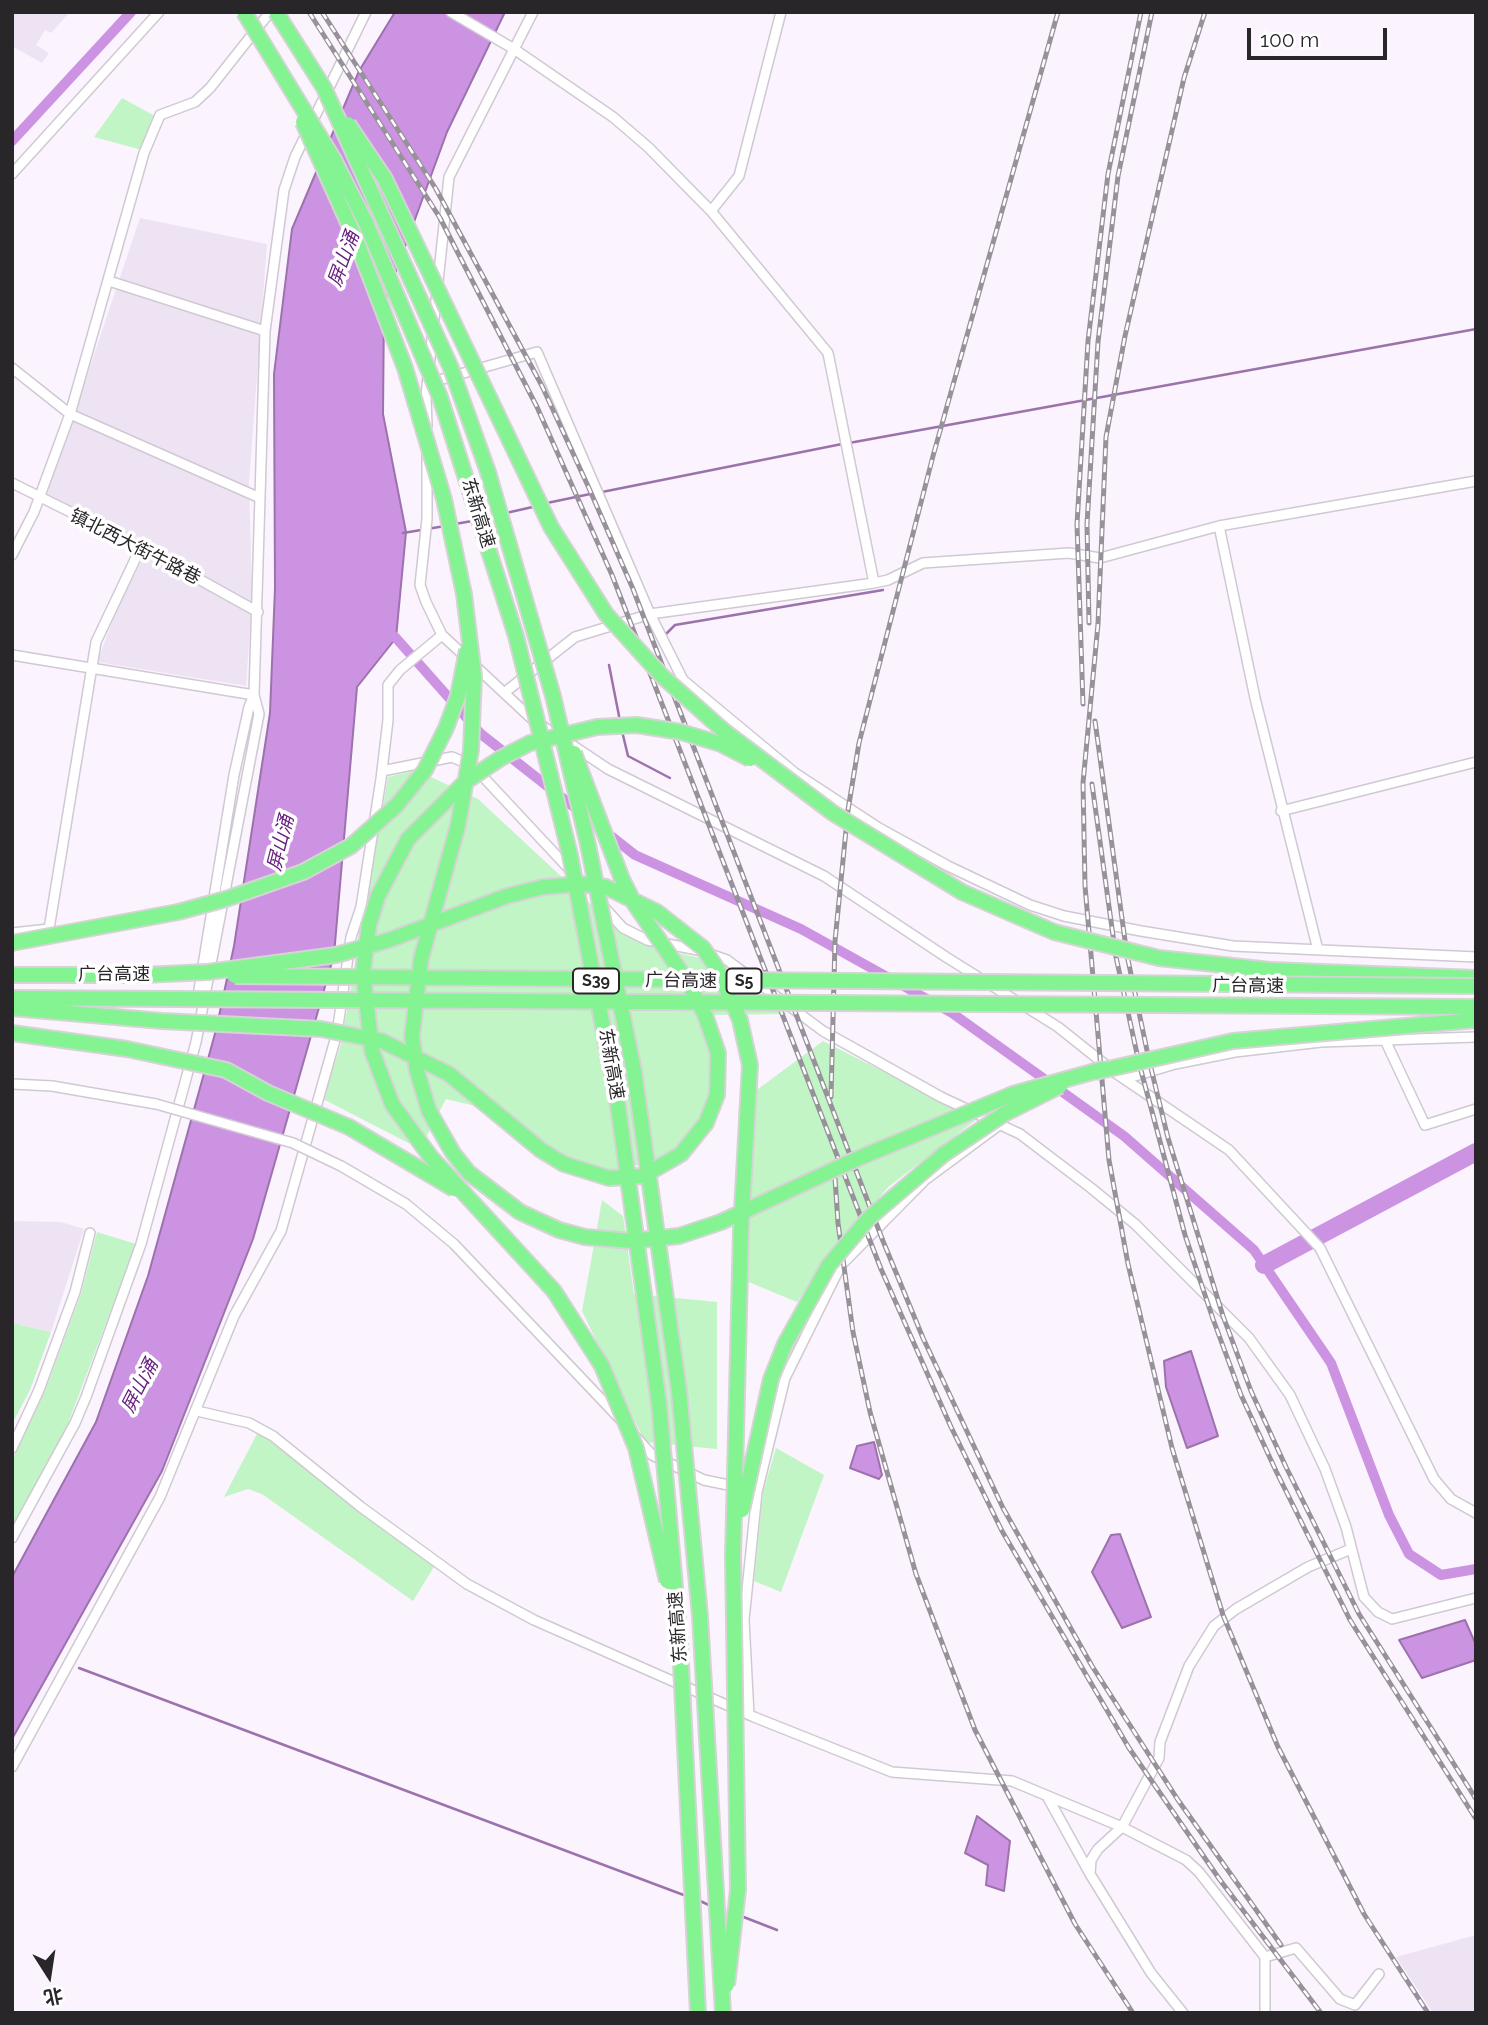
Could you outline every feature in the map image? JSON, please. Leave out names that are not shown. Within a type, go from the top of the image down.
[{"type":"highway","name":"东新高速","points":[[244,12],[284,75],[366,223],[440,397],[516,636],[548,762],[606,1032],[639,1244],[659,1404],[680,1644],[698,2013]]},
{"type":"highway","name":"东新高速","points":[[276,12],[324,88],[451,368],[488,472],[553,696],[614,965],[664,1271],[695,1552],[723,2013]]},
{"type":"highway","points":[[284,75],[356,240],[405,368],[444,499],[468,624],[475,695],[469,771],[458,825],[421,959],[412,1037],[422,1092],[440,1132],[469,1173],[498,1198],[538,1221],[584,1237],[631,1241],[679,1236],[721,1222],[859,1158],[1013,1094],[1103,1069],[1165,1054],[1263,1037],[1476,1020]]},
{"type":"highway","points":[[324,88],[385,179],[551,527],[606,614],[662,676],[724,731],[833,813],[962,892],[1054,932],[1159,958],[1228,966],[1476,978]]},
{"type":"highway","points":[[12,943],[178,912],[226,899],[303,872],[351,846],[405,797],[437,747],[458,696],[468,624]]},
{"type":"highway","points":[[12,1008],[353,1033],[401,1049],[449,1074],[541,1150],[564,1164],[609,1178],[643,1176],[666,1164],[681,1154],[706,1123],[717,1095],[718,1053],[705,1015],[687,981],[634,903],[622,879],[553,696]]},
{"type":"highway","points":[[680,1644],[651,1503],[636,1448],[616,1394],[566,1307],[526,1256],[477,1207],[408,1130],[392,1104],[381,1080],[368,1030],[363,972],[369,925],[378,895],[408,839],[465,782],[501,758],[530,744],[597,727],[637,725],[681,732],[721,744],[786,777]]},
{"type":"highway","points":[[142,975],[208,972],[336,955],[389,940],[506,896],[571,884],[606,887],[633,899],[674,924],[703,948],[718,970],[740,1020],[750,1065],[741,1230],[733,1556],[738,1890],[723,2013]]},
{"type":"highway","name":"广台高速","points":[[12,975],[1476,986]]},
{"type":"highway","name":"广台高速","points":[[12,998],[1476,1007]]},
{"type":"highway","points":[[12,1033],[127,1049],[226,1070],[268,1093],[349,1127],[420,1167],[477,1207]]},
{"type":"highway","points":[[733,1556],[761,1413],[771,1379],[785,1344],[829,1265],[877,1211],[969,1135],[1031,1100],[1103,1069]]},
{"type":"street","points":[[12,174],[159,12]]},
{"type":"street","points":[[12,555],[39,498],[69,414],[110,281],[144,153],[160,115],[195,102],[210,88],[270,12]]},
{"type":"street","points":[[12,1538],[75,1423],[86,1397],[141,1244],[196,1042],[197,1001],[234,775],[254,695],[265,331],[284,190],[295,157],[366,12]]},
{"type":"street","points":[[452,12],[514,49],[622,125],[711,211],[828,353],[846,458],[874,583]]},
{"type":"street","points":[[533,12],[449,177],[428,384],[427,519],[420,584],[442,635],[532,719],[608,769],[824,876],[1058,1027],[1125,1079],[1229,1150],[1320,1248],[1434,1479],[1451,1499],[1476,1513]]},
{"type":"street","points":[[711,211],[739,176],[781,12]]},
{"type":"street","points":[[110,281],[265,331]]},
{"type":"street","points":[[428,384],[537,352],[677,674],[691,690],[795,773],[879,828],[973,879],[1030,905],[1064,916],[1233,946],[1476,957]]},
{"type":"street","points":[[12,368],[69,414],[260,498]]},
{"type":"street","points":[[504,693],[575,637],[650,614],[874,583],[888,580],[923,563],[1069,554],[1100,558],[1219,526],[1476,481]]},
{"type":"street","name":"镇北西大街牛路巷","points":[[12,483],[141,547],[258,612]]},
{"type":"street","points":[[1219,526],[1281,811],[1318,950]]},
{"type":"street","points":[[12,933],[49,929],[94,668],[92,659],[96,642],[141,547]]},
{"type":"street","points":[[12,1767],[159,1497],[197,1411],[234,1316],[281,1231],[337,1033],[351,937],[361,907],[382,771],[388,720],[387,690],[391,679],[400,670],[442,635]]},
{"type":"street","points":[[12,655],[254,695]]},
{"type":"street","points":[[382,771],[452,757],[473,766],[623,928],[647,940],[698,950],[727,960],[823,1031],[941,1097],[1020,1134],[1135,1224],[1249,1338],[1290,1395],[1325,1469],[1352,1549],[1364,1597],[1378,1612],[1392,1619],[1476,1598]]},
{"type":"street","points":[[1281,811],[1476,762]]},
{"type":"street","points":[[1125,1079],[1175,1064],[1235,1052],[1385,1040],[1476,1037]]},
{"type":"street","points":[[1385,1040],[1425,1125],[1476,1109]]},
{"type":"street","points":[[12,1084],[52,1086],[156,1104],[293,1143],[341,1166],[406,1204],[454,1244],[652,1455],[704,1480],[757,1492]]},
{"type":"street","points":[[749,1715],[744,1620],[757,1492],[785,1378],[841,1265],[925,1180],[1000,1125]]},
{"type":"street","points":[[12,1448],[39,1390],[75,1292],[90,1233]]},
{"type":"street","points":[[197,1411],[249,1423],[273,1436],[361,1507],[497,1602],[749,1715],[892,1772],[1012,1781],[1122,1827],[1186,1860],[1199,1872],[1265,1957],[1265,2013]]},
{"type":"street","points":[[1090,1874],[1091,1860],[1098,1849],[1122,1827],[1159,1758],[1160,1742],[1189,1666],[1214,1626],[1236,1609],[1308,1567],[1352,1549]]},
{"type":"street","points":[[1047,1796],[1090,1874],[1152,1973],[1183,2013]]},
{"type":"street","points":[[1265,1957],[1296,1948],[1340,1999],[1355,2005],[1379,1974]]},
{"type":"shaded area","points":[[12,12],[70,12],[51,33],[45,30],[36,45],[49,53],[42,63],[12,46]]},
{"type":"shaded area","points":[[140,218],[267,244],[249,483],[252,599],[246,686],[97,662],[117,609],[152,540],[122,534],[46,497]]},
{"type":"shaded area","points":[[12,1221],[61,1222],[84,1229],[51,1332],[12,1323]]},
{"type":"shaded area","points":[[1476,1935],[1476,2013],[1433,2013],[1396,1957]]},
{"type":"green space","points":[[122,98],[155,116],[142,150],[94,137]]},
{"type":"green space","points":[[416,770],[478,799],[622,933],[648,946],[700,958],[787,1014],[714,1015],[711,1095],[687,1140],[661,1161],[605,1171],[555,1153],[510,1114],[446,1099],[420,1149],[323,1099],[341,1044],[388,777]]},
{"type":"green space","points":[[823,1041],[977,1119],[888,1187],[820,1269],[797,1302],[734,1276],[754,1092]]},
{"type":"green space","points":[[602,1200],[623,1216],[634,1294],[717,1302],[717,1449],[645,1442],[582,1311]]},
{"type":"green space","points":[[97,1232],[136,1244],[64,1434],[12,1528],[12,1460],[45,1391],[81,1294]]},
{"type":"green space","points":[[12,1323],[51,1332],[30,1390],[12,1424]]},
{"type":"green space","points":[[258,1432],[435,1565],[413,1601],[262,1494],[248,1489],[224,1497]]},
{"type":"green space","points":[[776,1448],[824,1475],[781,1592],[754,1581],[763,1492]]},
{"type":"water","name":"屏山涌","points":[[395,12],[505,12],[447,132],[384,304],[383,414],[406,532],[396,638],[357,687],[334,955],[253,1239],[162,1471],[12,1739],[12,1577],[96,1422],[148,1276],[216,1030],[234,946],[270,713],[275,588],[274,374],[292,229],[359,71]]},
{"type":"water","points":[[1191,1351],[1218,1436],[1187,1448],[1166,1387],[1164,1361]]},
{"type":"water","points":[[874,1442],[882,1475],[879,1479],[850,1468],[857,1446]]},
{"type":"water","points":[[1120,1534],[1151,1617],[1122,1628],[1092,1572],[1111,1535]]},
{"type":"water","points":[[1465,1620],[1476,1645],[1476,1660],[1422,1678],[1399,1640]]},
{"type":"water","points":[[977,1816],[1010,1841],[1004,1891],[986,1885],[988,1865],[965,1853]]},
{"type":"waterway","points":[[12,141],[131,12]]},
{"type":"waterway","points":[[849,443],[1476,329]]},
{"type":"waterway","points":[[602,492],[842,444]]},
{"type":"waterway","points":[[547,503],[595,493]]},
{"type":"waterway","points":[[506,513],[537,506]]},
{"type":"waterway","points":[[482,518],[496,515]]},
{"type":"waterway","points":[[455,524],[472,521]]},
{"type":"waterway","points":[[403,533],[445,526]]},
{"type":"waterway","points":[[666,634],[675,625],[883,590]]},
{"type":"waterway","points":[[387,632],[396,638],[481,734],[635,855],[801,929],[952,1013],[1124,1136],[1254,1250],[1331,1363],[1389,1515],[1409,1554],[1441,1575],[1476,1569]]},
{"type":"waterway","points":[[609,665],[620,721]]},
{"type":"waterway","points":[[622,731],[628,756],[670,778]]},
{"type":"waterway","points":[[1264,1265],[1476,1152]]},
{"type":"waterway","points":[[79,1668],[689,1897]]},
{"type":"waterway","points":[[698,1900],[711,1906]]},
{"type":"waterway","points":[[741,1916],[777,1930]]},
{"type":"railway","points":[[309,12],[440,218],[537,407],[612,575],[881,1269],[951,1427],[1002,1531],[1129,1748],[1220,1880],[1321,2013]]},
{"type":"railway","points":[[322,12],[436,189],[542,386],[588,486],[633,589],[883,1241],[923,1338],[1003,1508],[1092,1666],[1178,1800],[1281,1945]]},
{"type":"railway","points":[[831,1097],[835,941],[848,810],[859,743],[933,456],[1058,12]]},
{"type":"railway","points":[[1083,704],[1077,524],[1088,341],[1108,174],[1141,12]]},
{"type":"railway","points":[[1089,623],[1087,524],[1098,342],[1118,176],[1152,12]]},
{"type":"railway","points":[[1205,12],[1184,78],[1125,336],[1106,437],[1098,624],[1083,783],[1085,886],[1109,1160],[1128,1264],[1172,1448],[1223,1615],[1278,1747],[1364,1914],[1428,2013]]},
{"type":"railway","points":[[1095,721],[1127,955],[1149,1060],[1168,1138],[1223,1316],[1251,1391],[1359,1614],[1476,1799]]},
{"type":"railway","points":[[1092,784],[1116,957],[1139,1063],[1185,1235],[1241,1395],[1350,1620],[1476,1819]]},
{"type":"railway","points":[[834,1163],[838,1223],[853,1332],[870,1412],[916,1574],[975,1730],[1075,1924],[1133,2013]]}]
